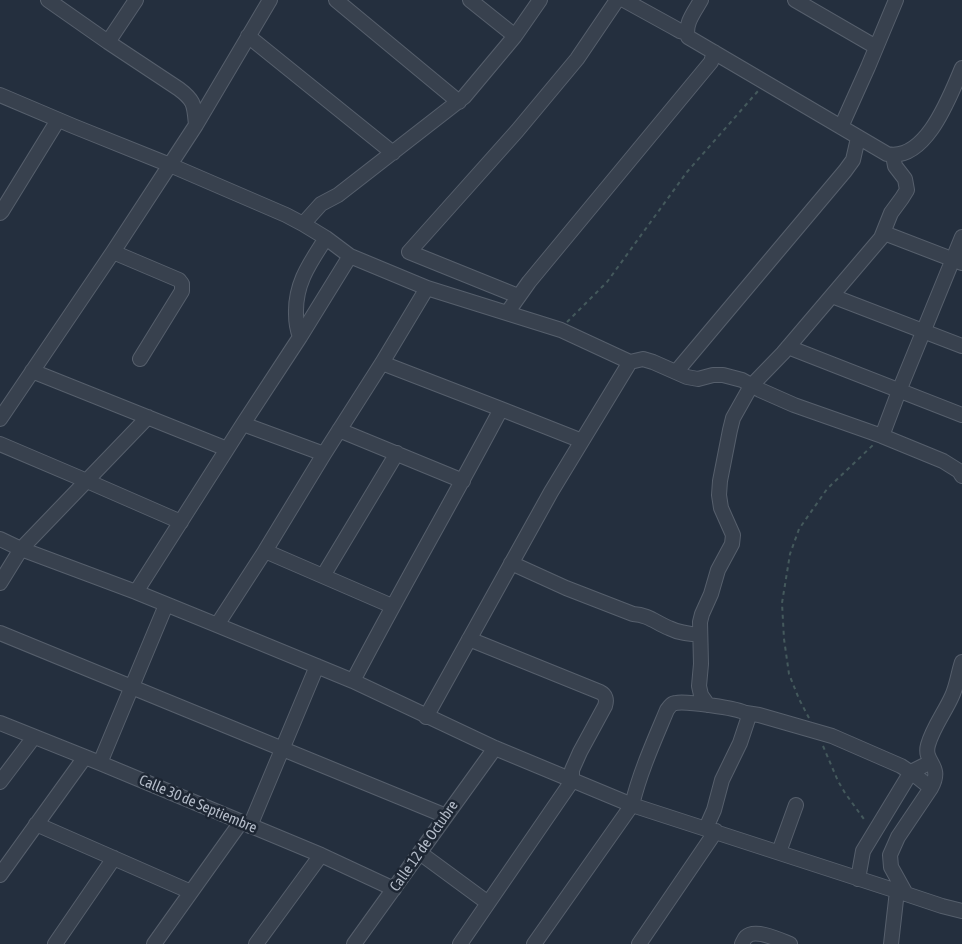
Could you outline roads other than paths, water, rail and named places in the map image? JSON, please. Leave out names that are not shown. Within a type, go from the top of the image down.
[{"type":"street","points":[[48,0],[179,88],[189,97],[194,106],[196,125]]},
{"type":"street","points":[[108,42],[136,0]]},
{"type":"street","points":[[0,419],[196,125],[270,0]]},
{"type":"street","points":[[336,0],[459,102]]},
{"type":"street","points":[[470,0],[515,36]]},
{"type":"street","points":[[303,224],[321,204],[338,195],[459,102],[515,36],[540,0]]},
{"type":"street","points":[[518,296],[409,252],[517,131],[577,59],[617,0]]},
{"type":"street","points":[[624,0],[673,28],[687,32]]},
{"type":"street","points":[[701,0],[688,24],[688,37],[882,152],[892,155],[907,152],[919,143],[932,129],[944,111],[962,68]]},
{"type":"street","points":[[794,0],[876,48]]},
{"type":"street","points":[[841,127],[896,0]]},
{"type":"street","points":[[248,36],[393,153]]},
{"type":"street","points":[[507,313],[518,296],[711,62],[714,52]]},
{"type":"street","points":[[0,95],[286,215],[326,238],[350,256],[427,288],[561,330],[630,362],[643,359],[687,377],[698,379],[713,375],[723,375],[742,380],[794,406],[882,436],[943,462],[959,471],[962,476]]},
{"type":"street","points":[[0,213],[58,120]]},
{"type":"street","points":[[676,372],[845,171],[853,160],[858,138]]},
{"type":"street","points":[[708,705],[701,695],[698,686],[701,664],[700,622],[718,570],[732,544],[732,530],[721,508],[719,495],[731,424],[751,386],[788,347],[884,233],[891,213],[907,190],[905,179],[895,166],[892,155]]},
{"type":"street","points":[[884,233],[957,261]]},
{"type":"street","points":[[882,436],[924,331],[957,261],[962,237]]},
{"type":"street","points":[[300,337],[296,325],[298,287],[326,238]]},
{"type":"street","points":[[113,252],[179,280],[182,284],[182,291],[140,359]]},
{"type":"street","points":[[136,592],[350,256]]},
{"type":"street","points":[[217,625],[265,551],[427,288]]},
{"type":"street","points":[[832,296],[962,346]]},
{"type":"street","points":[[788,347],[962,415]]},
{"type":"street","points":[[426,716],[551,492],[630,362]]},
{"type":"street","points":[[382,363],[582,441]]},
{"type":"street","points":[[32,371],[227,449]]},
{"type":"street","points":[[353,681],[501,408]]},
{"type":"street","points":[[0,583],[21,549],[148,417]]},
{"type":"street","points":[[243,424],[324,454]]},
{"type":"street","points":[[339,430],[463,481]]},
{"type":"street","points":[[0,444],[87,480],[180,522]]},
{"type":"street","points":[[322,576],[397,453]]},
{"type":"street","points":[[0,539],[21,549],[136,592],[353,681],[494,748],[632,805],[962,911]]},
{"type":"street","points":[[265,551],[392,606]]},
{"type":"street","points":[[511,563],[566,588],[633,614],[650,618],[677,631],[700,635]]},
{"type":"street","points":[[100,763],[166,605]]},
{"type":"street","points":[[0,633],[446,816]]},
{"type":"street","points":[[460,944],[572,781],[572,770],[605,706],[606,700],[600,692],[469,639]]},
{"type":"street","points":[[891,944],[902,893],[891,867],[890,854],[898,838],[935,781],[936,771],[929,756],[928,745],[953,694],[962,662]]},
{"type":"street","points":[[154,944],[191,892],[245,824],[281,749],[317,666]]},
{"type":"street","points":[[534,944],[632,805],[642,772],[669,707],[674,703],[686,702],[741,711],[832,736],[901,766],[931,788]]},
{"type":"street","points":[[638,944],[711,830],[722,780],[740,743],[748,720],[746,713]]},
{"type":"street","name":"Calle 30 de Septiembre","points":[[0,723],[321,856],[394,889]]},
{"type":"street","points":[[0,782],[34,736]]},
{"type":"street","name":"Calle 12 de Octubre","points":[[354,944],[494,748]]},
{"type":"street","points":[[0,875],[85,757]]},
{"type":"street","points":[[858,878],[863,851],[910,772],[931,762]]},
{"type":"street","points":[[779,852],[796,805]]},
{"type":"street","points":[[36,824],[191,892]]},
{"type":"street","points":[[420,853],[488,903]]},
{"type":"street","points":[[256,944],[321,856]]},
{"type":"street","points":[[55,944],[114,858]]},
{"type":"street","points":[[742,944],[746,936],[752,933],[759,933],[790,944]]}]
